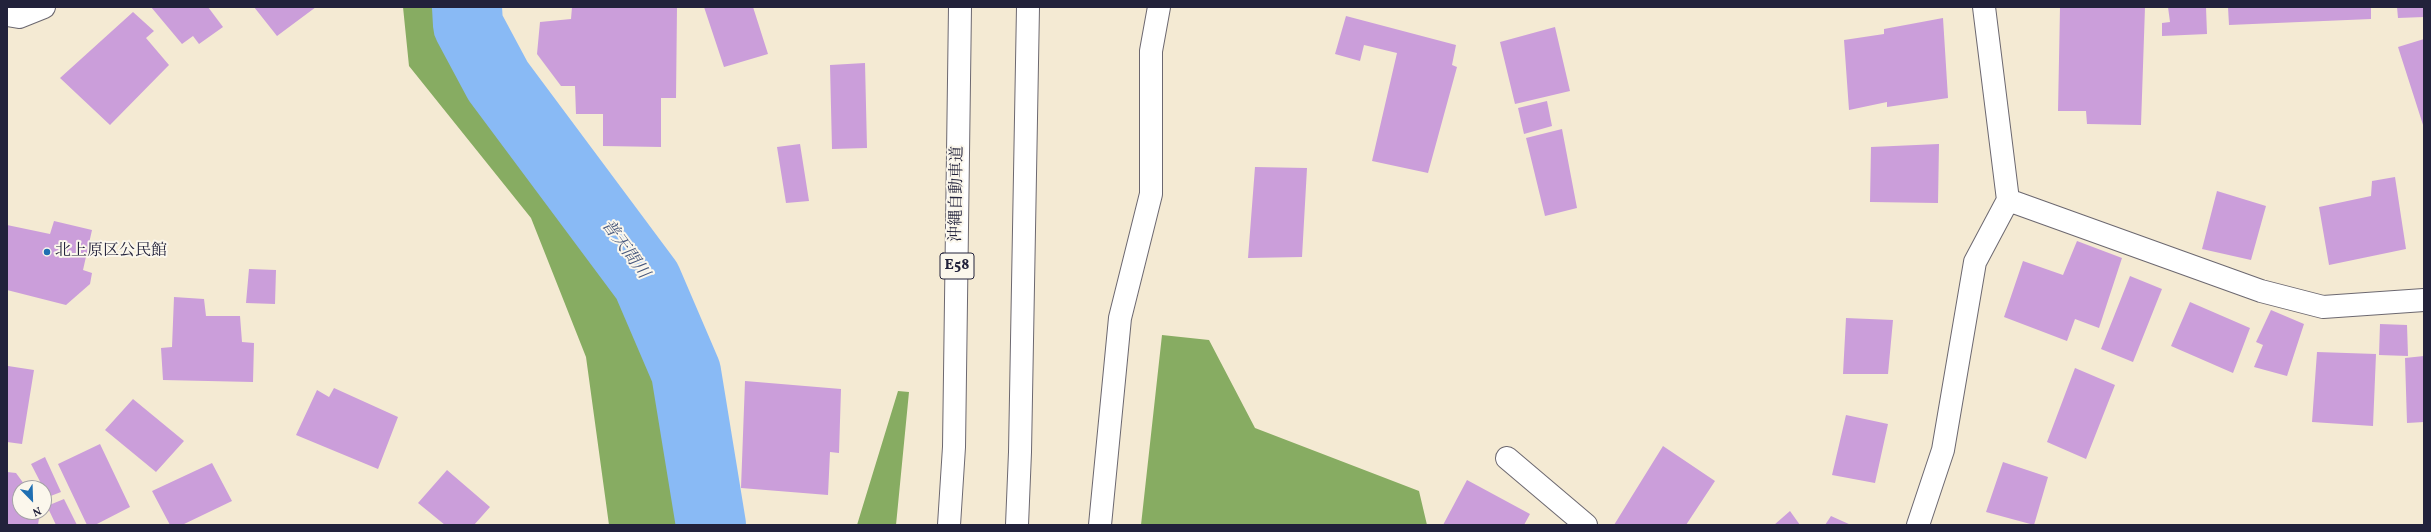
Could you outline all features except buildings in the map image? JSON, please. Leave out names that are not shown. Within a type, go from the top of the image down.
[{"type":"main road","points":[[7,15],[19,17],[44,7]]},
{"type":"main road","name":"沖縄自動車道","points":[[949,525],[954,447],[960,7]]},
{"type":"main road","points":[[1017,525],[1021,444],[1028,7]]},
{"type":"main road","points":[[1100,525],[1120,318],[1151,194],[1151,51],[1159,7]]},
{"type":"main road","points":[[1918,525],[1943,450],[1975,262],[2008,200],[1984,7]]},
{"type":"main road","points":[[2008,200],[2261,291],[2323,307],[2424,300]]},
{"type":"main road","points":[[1507,458],[1586,525]]},
{"type":"green space","points":[[403,7],[479,7],[481,31],[704,373],[727,500],[738,525],[609,525],[586,357],[531,218],[409,66]]},
{"type":"green space","points":[[1162,335],[1209,340],[1255,428],[1419,491],[1427,525],[1141,525]]},
{"type":"green space","points":[[898,391],[909,392],[896,525],[857,525]]},
{"type":"waterway","name":"普天間川","points":[[467,7],[468,25],[498,81],[647,281],[686,372],[711,525]]},
{"type":"place","name":"北上原区公民館","points":[[47,252]]}]
